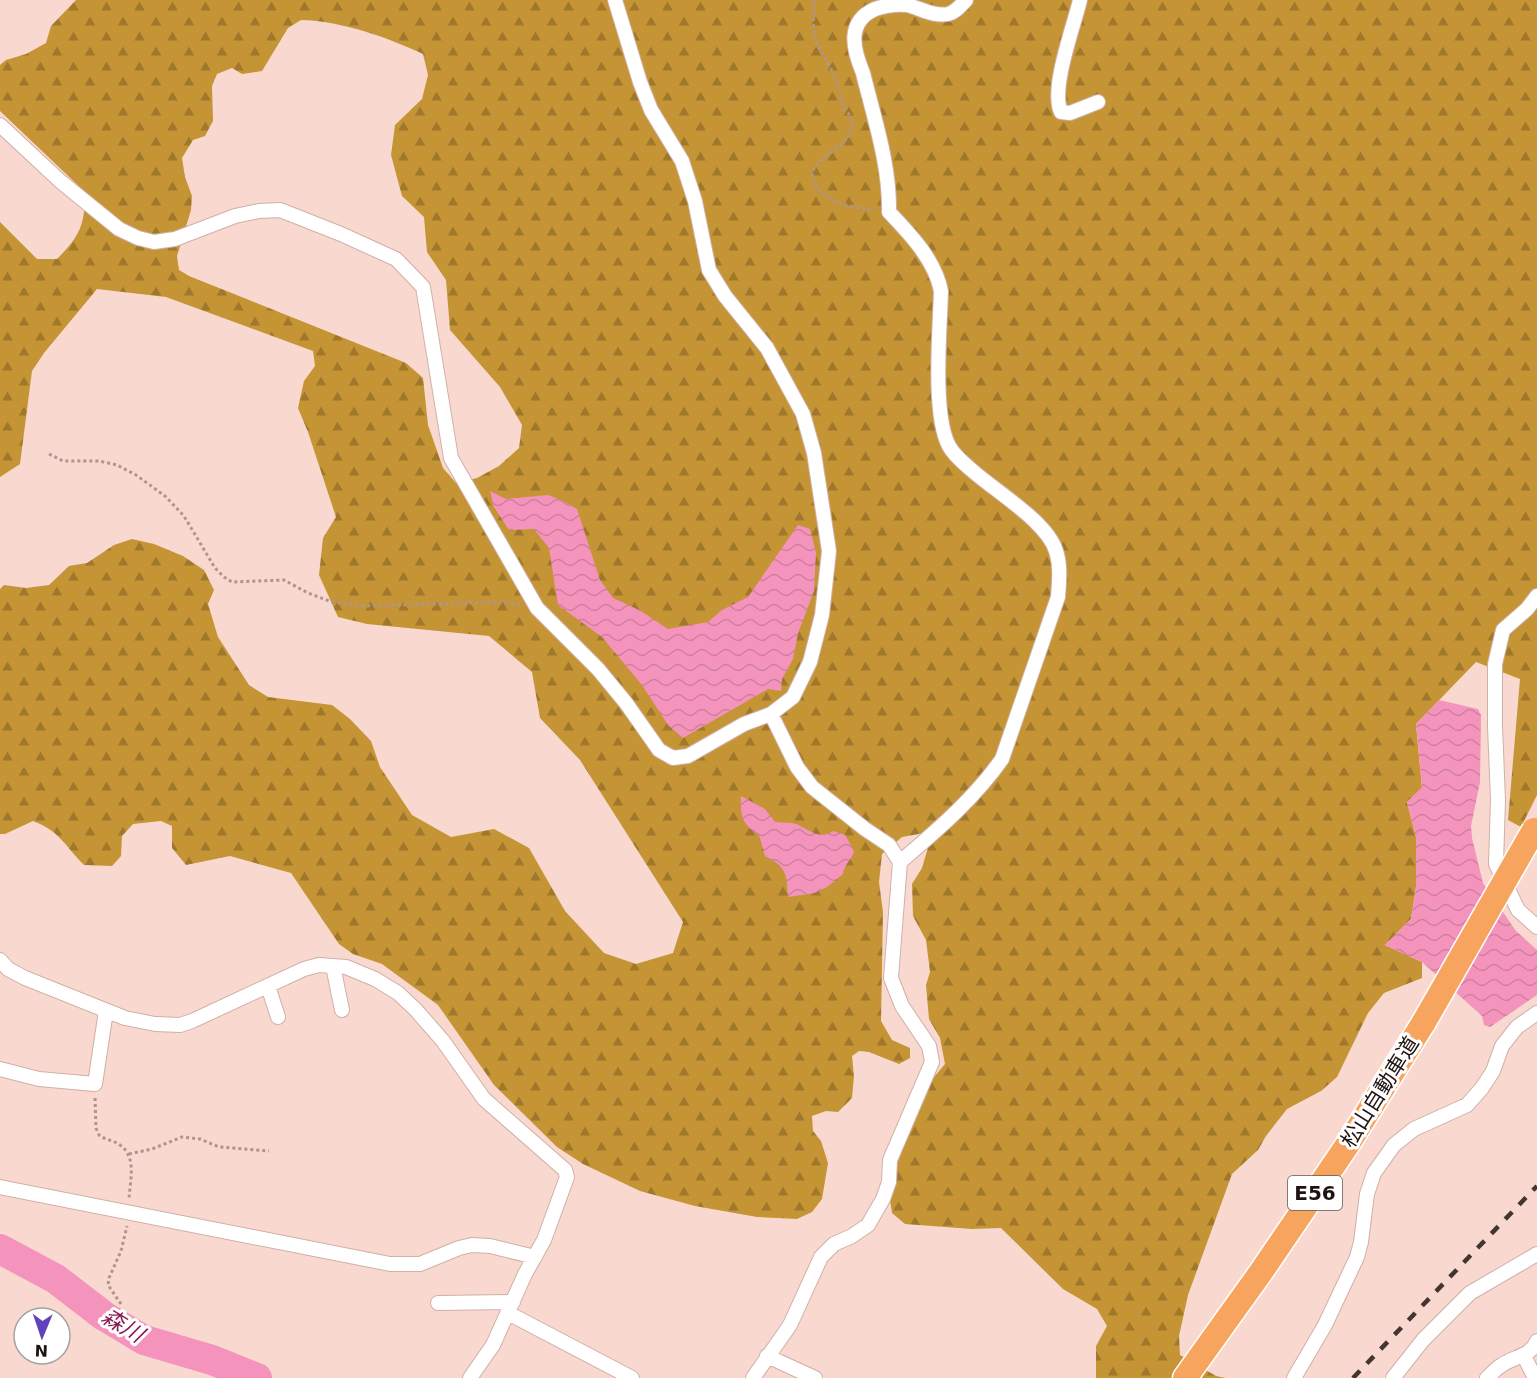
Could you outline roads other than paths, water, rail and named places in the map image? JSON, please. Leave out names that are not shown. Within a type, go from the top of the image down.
[{"type":"highway","name":"松山自動車道","points":[[1191,1369],[1261,1272],[1348,1144],[1424,1022],[1535,827]]},
{"type":"street","points":[[0,125],[69,188],[119,229],[138,238],[154,242],[175,239],[235,216],[280,210],[396,259],[423,286],[452,458],[537,608],[598,669],[626,703],[659,750],[673,758],[688,756],[744,724],[771,714],[793,697],[810,662],[822,615],[829,551],[814,453],[803,414],[767,348],[725,296],[709,270],[694,201],[682,161],[651,110],[615,0]]},
{"type":"street","points":[[900,862],[987,781],[1002,759],[1058,597],[1059,570],[1056,550],[1044,529],[969,467],[949,447],[942,427],[939,400],[941,291],[938,278],[932,264],[889,212],[889,189],[885,165],[863,73],[857,58],[856,26],[864,14],[882,7],[904,5],[934,14],[946,14],[956,11],[966,0]]},
{"type":"street","points":[[1080,0],[1059,85],[1058,104],[1061,112],[1070,113],[1098,102]]},
{"type":"street","points":[[1537,596],[1527,609],[1503,630],[1496,664],[1494,726],[1498,800],[1496,864],[1518,910],[1537,927]]},
{"type":"street","points":[[753,1378],[789,1325],[821,1257],[834,1244],[868,1225],[883,1199],[889,1182],[890,1160],[932,1062],[929,1046],[902,1006],[891,978],[900,862],[889,844],[865,829],[812,787],[797,766],[771,714]]},
{"type":"street","points":[[0,960],[8,969],[25,978],[125,1018],[156,1024],[180,1025],[192,1021],[304,969],[319,965],[346,967],[375,979],[398,993],[443,1041],[484,1099],[565,1170],[567,1177],[544,1240],[493,1345],[470,1378]]},
{"type":"street","points":[[333,966],[342,1010]]},
{"type":"street","points":[[268,986],[278,1017]]},
{"type":"street","points":[[0,1069],[39,1079],[95,1084],[106,1011]]},
{"type":"street","points":[[1294,1378],[1325,1325],[1357,1257],[1367,1194],[1374,1173],[1394,1145],[1414,1129],[1467,1105],[1493,1071],[1502,1046],[1517,1027],[1537,1013]]},
{"type":"street","points":[[0,1187],[390,1264],[420,1263],[472,1245],[490,1246],[535,1257]]},
{"type":"street","points":[[1393,1378],[1423,1340],[1470,1293],[1537,1254]]},
{"type":"street","points":[[438,1303],[510,1307],[632,1378]]},
{"type":"street","points":[[1487,1378],[1502,1365],[1524,1356],[1537,1341]]},
{"type":"street","points":[[767,1356],[815,1378]]},
{"type":"street","points":[[1524,1356],[1536,1378]]},
{"type":"water","points":[[490,491],[506,499],[548,495],[577,509],[600,580],[613,598],[641,611],[668,629],[708,622],[722,610],[748,597],[798,525],[810,529],[816,553],[814,591],[798,633],[793,659],[782,679],[781,691],[768,689],[683,738],[668,725],[642,685],[602,637],[558,605],[549,548],[534,529],[509,530],[494,507]]},
{"type":"water","points":[[1439,700],[1478,709],[1481,715],[1480,782],[1471,826],[1472,838],[1483,883],[1516,931],[1537,950],[1537,995],[1490,1027],[1484,1025],[1482,1016],[1422,962],[1385,945],[1411,919],[1416,887],[1416,837],[1407,802],[1422,787],[1416,724]]},
{"type":"water","points":[[741,796],[765,809],[775,822],[796,824],[823,835],[833,831],[845,835],[854,851],[843,874],[815,893],[788,897],[784,872],[781,867],[765,856],[759,835],[743,819]]},
{"type":"waterway","name":"森川","points":[[0,1249],[56,1279],[104,1316],[144,1340],[212,1360],[257,1378]]},
{"type":"railway","points":[[1353,1378],[1537,1186]]}]
